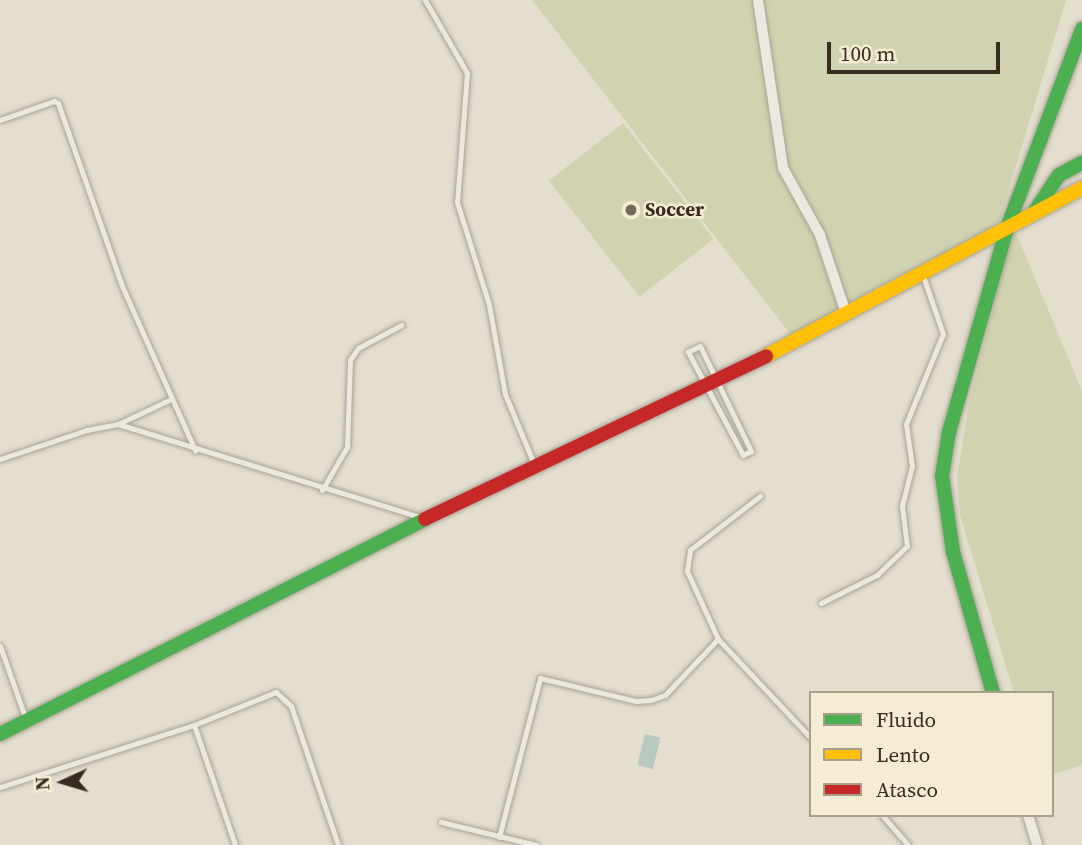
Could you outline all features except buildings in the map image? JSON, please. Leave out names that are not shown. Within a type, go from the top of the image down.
[{"type":"street","points":[[760,1],[772,114],[783,168],[820,235],[846,313]]},
{"type":"street","points":[[992,691],[953,552],[942,476],[952,419],[1007,228],[1082,29]]},
{"type":"street","points":[[1035,211],[1059,175],[1082,163]]},
{"type":"street","points":[[0,734],[426,519],[711,383],[1082,188]]},
{"type":"street","points":[[1029,817],[1037,845]]},
{"type":"lane","points":[[425,0],[467,74],[457,202],[489,304],[505,394],[535,467]]},
{"type":"lane","points":[[0,120],[54,101],[58,103],[122,286],[169,400],[195,450]]},
{"type":"lane","points":[[821,603],[877,575],[907,546],[902,506],[912,466],[906,424],[943,334],[922,273]]},
{"type":"lane","points":[[322,490],[347,447],[350,360],[358,348],[401,325]]},
{"type":"lane","points":[[711,383],[688,352],[700,346],[711,383],[726,427],[743,455],[751,451],[711,383]]},
{"type":"lane","points":[[0,459],[88,429],[118,424],[169,400]]},
{"type":"lane","points":[[726,427],[736,422]]},
{"type":"lane","points":[[118,424],[322,490],[426,519]]},
{"type":"lane","points":[[760,496],[690,550],[687,559],[690,580],[718,639],[809,735]]},
{"type":"lane","points":[[499,836],[540,678],[636,701],[651,700],[665,695],[718,639]]},
{"type":"lane","points":[[0,646],[26,720]]},
{"type":"lane","points":[[0,669],[8,666]]},
{"type":"lane","points":[[0,787],[194,725],[268,693],[285,698],[338,845]]},
{"type":"lane","points":[[194,725],[235,845]]},
{"type":"lane","points":[[884,817],[908,845]]},
{"type":"lane","points":[[441,822],[536,845]]},
{"type":"green space","points":[[532,0],[1066,0],[994,239],[791,335]]},
{"type":"green space","name":"Soccer","points":[[623,123],[714,239],[639,297],[549,181]]},
{"type":"green space","points":[[1014,228],[1082,391],[1082,765],[1054,774],[1054,691],[1013,691],[960,515],[957,478],[969,402]]},
{"type":"shaded area","points":[[645,734],[661,738],[653,769],[637,765]]},
{"type":"traffic: fast","points":[[992,691],[953,552],[942,476],[949,432],[1007,228],[1082,29]]},
{"type":"traffic: fast","points":[[1035,211],[1059,175],[1082,163]]},
{"type":"traffic: fast","points":[[0,734],[425,519]]},
{"type":"traffic: slow","points":[[766,356],[1082,188]]},
{"type":"traffic: jam","points":[[425,519],[766,356]]},
{"type":"place","name":"Soccer","points":[[631,210]]}]
